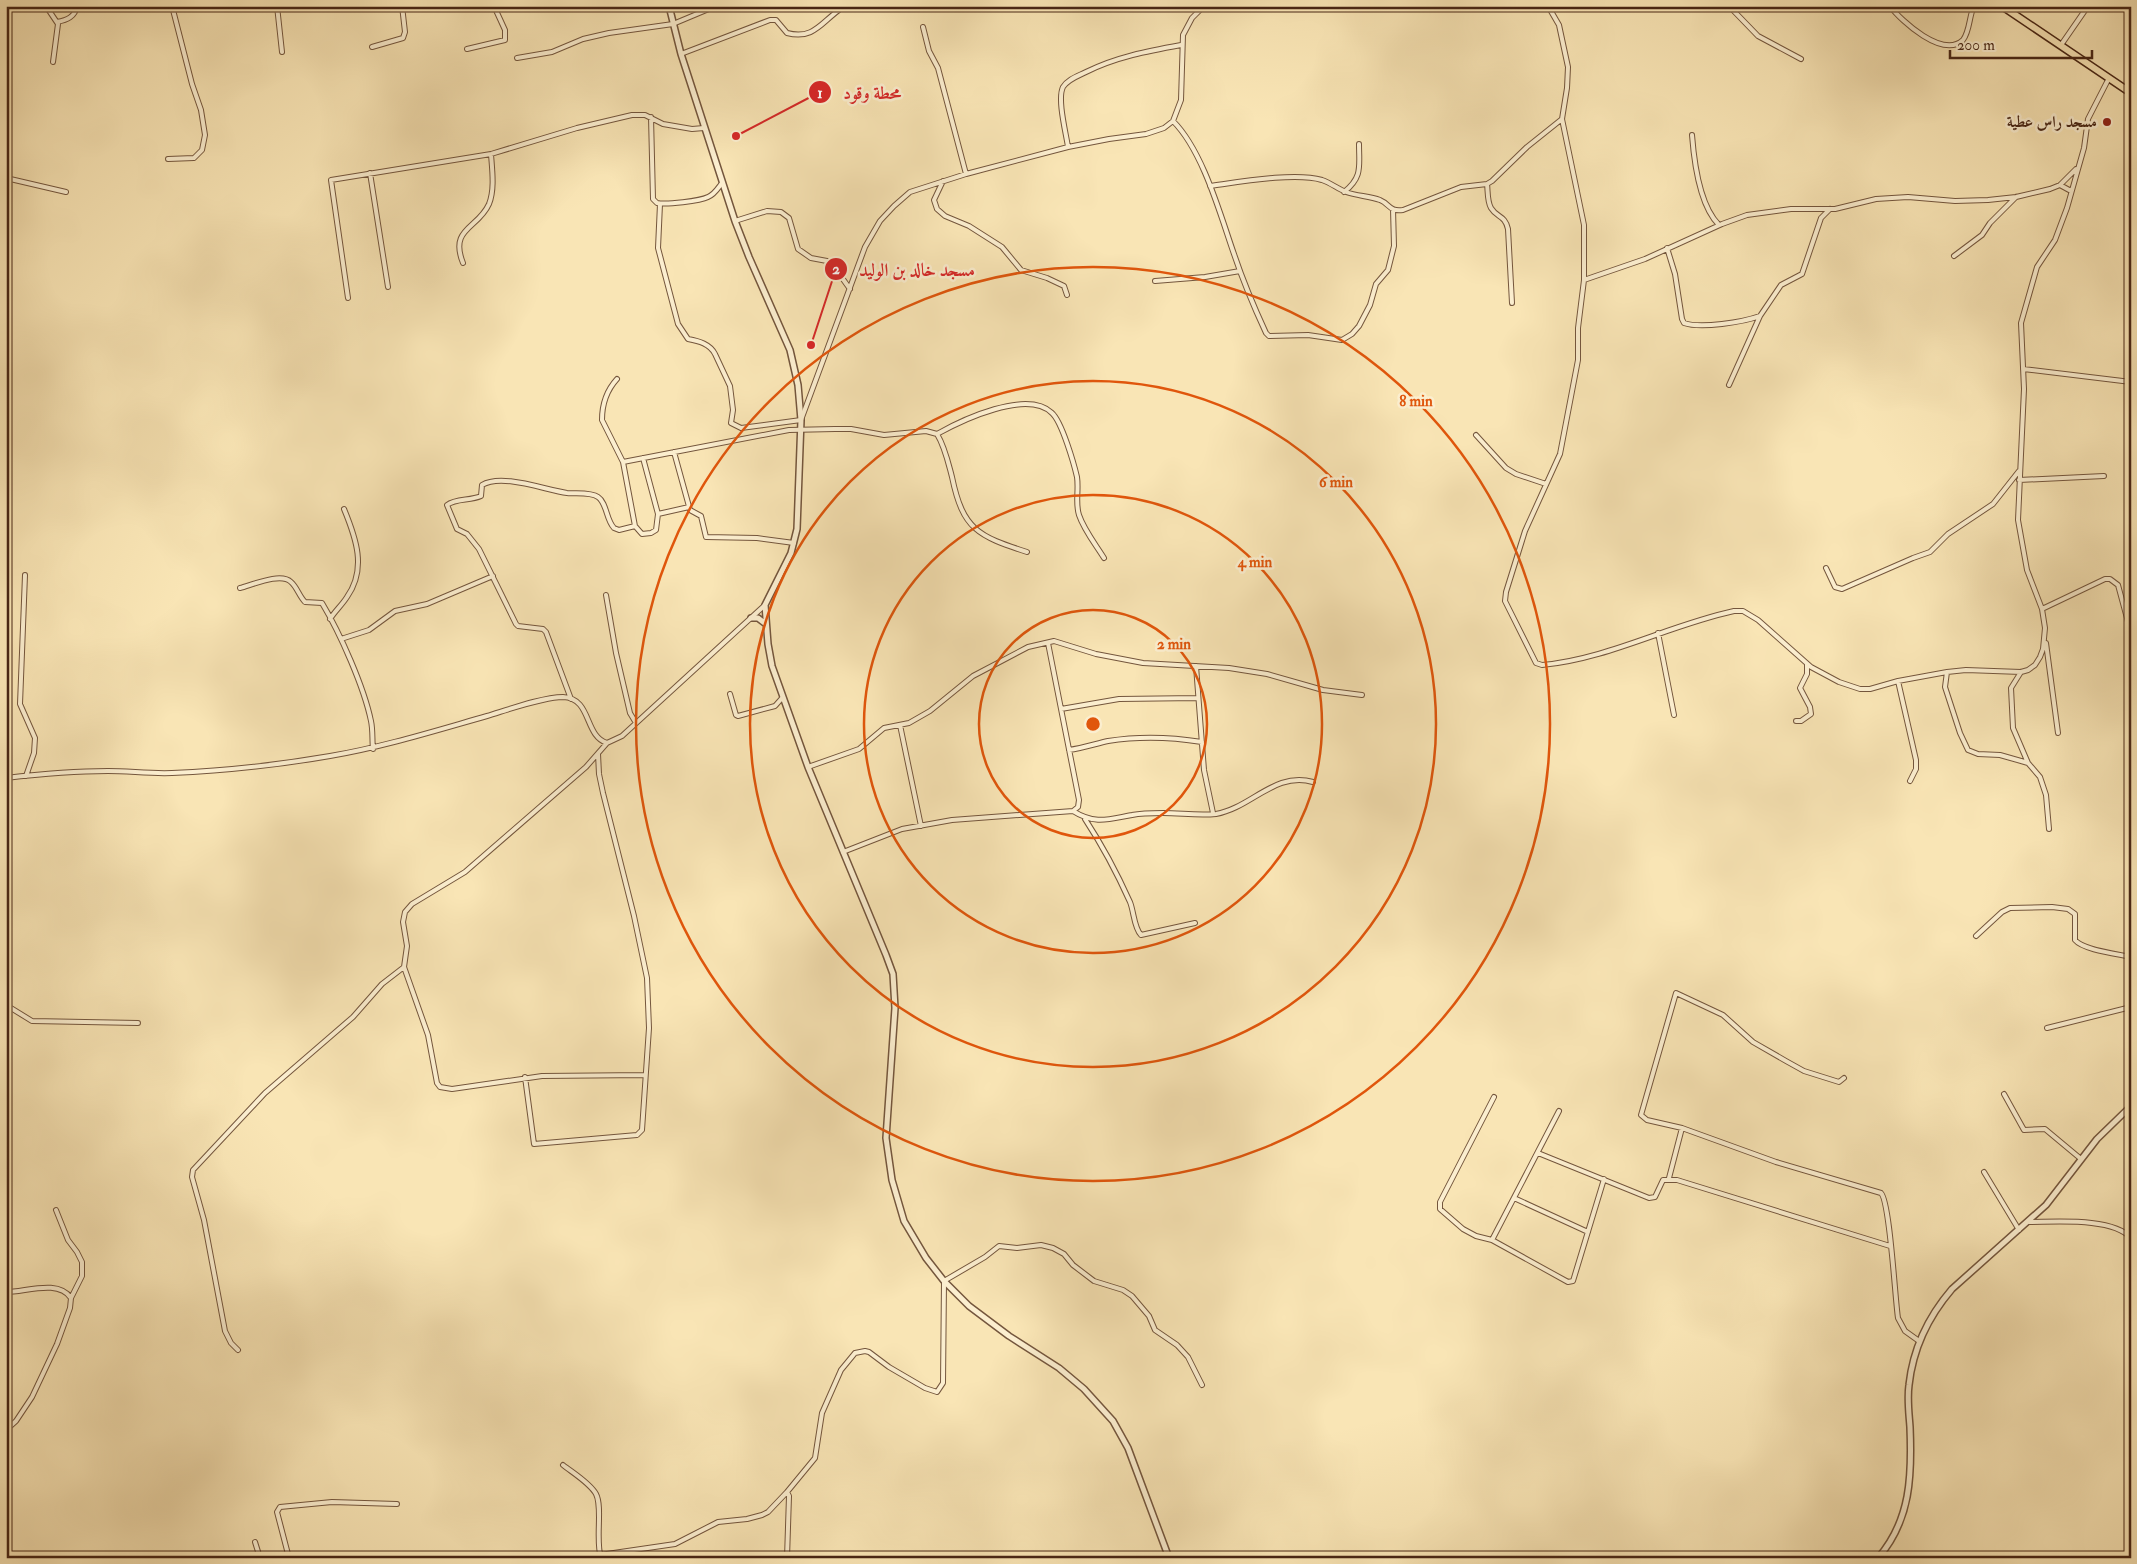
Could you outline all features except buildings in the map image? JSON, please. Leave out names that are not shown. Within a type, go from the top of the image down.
[{"type":"main road","points":[[2002,6],[2129,92]]},
{"type":"street","points":[[46,6],[57,22],[53,62]]},
{"type":"street","points":[[57,22],[72,16],[77,6]]},
{"type":"street","points":[[168,159],[194,158],[202,150],[205,135],[201,110],[192,84],[172,6]]},
{"type":"street","points":[[277,6],[282,52]]},
{"type":"street","points":[[372,47],[404,38],[402,6]]},
{"type":"street","points":[[467,48],[505,40],[505,30],[494,6]]},
{"type":"street","points":[[645,1075],[525,1078],[452,1089],[440,1087],[437,1083],[428,1035],[404,967],[407,946],[403,922],[405,912],[412,904],[465,872],[598,754],[606,743],[622,736],[765,605],[782,574],[794,543],[801,420],[798,385],[790,350],[735,221],[680,54],[669,6]]},
{"type":"street","points":[[518,58],[552,52],[583,39],[609,33],[673,24],[716,6]]},
{"type":"street","points":[[1548,6],[1559,25],[1568,67],[1562,118],[1584,225],[1584,280],[1578,328],[1576,375],[1560,454],[1525,531],[1506,592],[1506,601],[1536,663],[1542,665],[1549,664],[1598,654],[1724,613],[1743,611],[1758,620],[1807,664],[1830,677],[1860,689],[1870,689],[1898,681],[1947,672],[1966,670],[2021,672],[2035,665],[2043,650],[2045,638]]},
{"type":"street","points":[[1618,6],[1641,9],[1653,6]]},
{"type":"street","points":[[1729,6],[1758,36],[1801,60]]},
{"type":"street","points":[[1890,6],[1926,38],[1937,44],[1947,44],[1962,40],[1967,33],[1974,6]]},
{"type":"street","points":[[2061,45],[2088,6]]},
{"type":"street","points":[[801,420],[865,248],[880,221],[910,192],[942,181],[1068,147],[1146,134],[1164,128],[1172,122],[1181,100],[1181,45],[1186,26],[1202,7]]},
{"type":"street","points":[[680,54],[770,20],[776,20],[788,33],[805,35],[817,29],[839,10]]},
{"type":"street","points":[[923,27],[929,51],[938,68],[966,174]]},
{"type":"street","points":[[1068,147],[1061,98],[1063,87],[1068,81],[1097,66],[1126,56],[1181,45]]},
{"type":"street","points":[[2058,733],[2042,609],[2027,570],[2018,513],[2024,389],[2021,323],[2037,267],[2059,231],[2084,148],[2088,119],[2109,78]]},
{"type":"street","points":[[2129,92],[2131,84]]},
{"type":"street","points":[[348,298],[330,183],[335,179],[491,154],[577,128],[639,114],[663,124],[692,129],[704,128]]},
{"type":"street","points":[[651,118],[654,199],[660,204],[705,198],[715,192],[722,183]]},
{"type":"street","points":[[1210,186],[1296,178],[1320,179],[1344,192],[1379,200],[1393,209],[1404,210],[1461,187],[1487,184],[1562,118]]},
{"type":"street","points":[[1172,122],[1184,132],[1210,186],[1220,209],[1240,271],[1267,334],[1272,336],[1308,335],[1342,340],[1352,334],[1359,326],[1370,305],[1376,284],[1388,270],[1394,246],[1393,209]]},
{"type":"street","points":[[1692,135],[1694,158],[1705,200],[1710,214],[1719,225]]},
{"type":"street","points":[[1344,192],[1359,176],[1359,144]]},
{"type":"street","points":[[463,263],[460,255],[460,239],[462,234],[480,217],[489,204],[492,187],[491,154]]},
{"type":"street","points":[[1584,280],[1645,259],[1719,225],[1747,215],[1769,210],[1848,207],[1876,199],[1908,196],[1955,201],[2016,197],[2045,191],[2060,185],[2077,167]]},
{"type":"street","points":[[370,173],[388,287]]},
{"type":"street","points":[[6,178],[66,192]]},
{"type":"street","points":[[942,181],[934,200],[937,209],[944,216],[969,226],[1002,247],[1021,270],[1047,278],[1064,286],[1067,295]]},
{"type":"street","points":[[1487,184],[1490,206],[1494,212],[1506,221],[1508,229],[1512,303]]},
{"type":"street","points":[[2060,185],[2071,191]]},
{"type":"street","points":[[1954,256],[1982,235],[1990,223],[2016,197]]},
{"type":"street","points":[[660,204],[658,248],[678,324],[688,339],[702,342],[712,349],[715,354],[730,386],[733,410],[732,423],[741,428],[801,420]]},
{"type":"street","points":[[1729,385],[1743,350],[1760,316],[1781,285],[1802,274],[1821,218],[1830,209]]},
{"type":"street","points":[[735,221],[767,211],[781,212],[789,218],[798,249],[811,258],[827,261],[835,268],[850,289]]},
{"type":"street","points":[[1667,248],[1675,274],[1684,323],[1697,325],[1722,323],[1749,320],[1760,316]]},
{"type":"street","points":[[1155,281],[1205,277],[1240,271]]},
{"type":"street","points":[[2023,369],[2131,382]]},
{"type":"street","points":[[617,378],[609,387],[602,420],[623,462],[636,526],[642,534],[651,533],[656,530],[658,514],[643,458]]},
{"type":"street","points":[[937,434],[957,423],[1000,407],[1020,404],[1052,412],[1057,419],[1077,479],[1079,516],[1104,558]]},
{"type":"street","points":[[623,462],[801,429],[851,429],[884,435],[926,431],[937,434],[944,444],[959,505],[966,519],[977,532],[997,542],[1027,552]]},
{"type":"street","points":[[1476,435],[1506,468],[1516,474],[1546,484]]},
{"type":"street","points":[[674,452],[689,507],[694,513],[701,516],[706,537],[757,538],[794,543]]},
{"type":"street","points":[[1826,568],[1835,587],[1842,589],[1930,552],[1948,534],[1994,504],[2019,471]]},
{"type":"street","points":[[2020,480],[2104,476]]},
{"type":"street","points":[[571,699],[546,632],[543,629],[518,626],[516,624],[479,549],[467,534],[457,528],[447,505],[450,502],[481,496],[482,485],[488,482],[507,481],[567,493],[594,495],[602,501],[614,528],[619,530],[636,526]]},
{"type":"street","points":[[658,514],[689,507]]},
{"type":"street","points":[[330,619],[347,598],[359,569],[358,552],[344,509]]},
{"type":"street","points":[[25,575],[20,704],[34,738],[34,753],[26,776]]},
{"type":"street","points":[[341,639],[368,630],[378,621],[395,611],[428,604],[493,576]]},
{"type":"street","points":[[240,588],[270,579],[287,579],[292,582],[305,602],[322,603],[341,639],[362,692],[371,722],[373,749]]},
{"type":"street","points":[[2042,609],[2105,579],[2110,579],[2118,585],[2131,633]]},
{"type":"street","points":[[606,595],[616,654],[630,712],[636,722]]},
{"type":"street","points":[[765,605],[772,666],[808,767],[893,974],[895,1008],[885,1124],[892,1180],[904,1221],[926,1258],[944,1281],[969,1306],[1060,1368],[1113,1421],[1128,1448],[1168,1558]]},
{"type":"street","points":[[751,618],[758,618],[766,624]]},
{"type":"street","points":[[1658,633],[1674,715]]},
{"type":"street","points":[[808,767],[859,749],[884,728],[909,723],[930,711],[973,676],[1028,647],[1048,642],[1058,641],[1096,654],[1143,662],[1267,674],[1323,690],[1362,695]]},
{"type":"street","points":[[1048,642],[1079,800],[1078,807],[1073,811]]},
{"type":"street","points":[[1796,721],[1802,721],[1810,714],[1810,707],[1800,688],[1807,674],[1807,664]]},
{"type":"street","points":[[1196,666],[1204,770],[1213,813]]},
{"type":"street","points":[[1947,672],[1946,687],[1960,733],[1968,750],[1978,754],[2000,754],[2028,763]]},
{"type":"street","points":[[2021,672],[2011,688],[2013,728],[2028,763],[2040,778],[2046,798],[2050,829]]},
{"type":"street","points":[[1898,681],[1916,760],[1916,768],[1910,781]]},
{"type":"street","points":[[730,694],[736,715],[738,716],[775,706],[783,697]]},
{"type":"street","points":[[6,778],[107,772],[172,773],[248,766],[373,749],[555,698],[577,701],[585,710],[594,734],[599,741],[606,743]]},
{"type":"street","points":[[1061,709],[1119,699],[1198,698]]},
{"type":"street","points":[[900,725],[921,826]]},
{"type":"street","points":[[1069,750],[1107,741],[1132,738],[1202,742]]},
{"type":"street","points":[[525,1078],[533,1141],[538,1145],[637,1136],[642,1130],[644,1124],[645,1075],[650,1012],[647,978],[634,916],[602,793],[598,754]]},
{"type":"street","points":[[843,852],[888,834],[961,819],[1073,811],[1085,818],[1110,820],[1148,814],[1202,816],[1230,808],[1275,785],[1290,780],[1312,782]]},
{"type":"street","points":[[1085,818],[1103,847],[1130,903],[1138,932],[1141,935],[1195,923]]},
{"type":"street","points":[[1976,936],[2002,912],[2010,908],[2052,907],[2068,909],[2075,914],[2076,940],[2080,945],[2108,953],[2131,956]]},
{"type":"street","points":[[238,1350],[231,1343],[225,1330],[204,1220],[192,1177],[193,1170],[265,1093],[354,1017],[382,984],[404,967]]},
{"type":"street","points":[[1844,1078],[1839,1082],[1804,1071],[1753,1042],[1723,1015],[1676,993],[1641,1115],[1647,1120],[1682,1128],[1776,1162],[1881,1193],[1886,1203],[1898,1318],[1905,1331],[1919,1341]]},
{"type":"street","points":[[6,1005],[32,1020],[138,1023]]},
{"type":"street","points":[[2047,1028],[2131,1007]]},
{"type":"street","points":[[2004,1094],[2024,1130],[2045,1129],[2082,1159]]},
{"type":"street","points":[[1494,1097],[1439,1206],[1463,1229],[1476,1236],[1492,1240],[1568,1282],[1573,1282],[1604,1179]]},
{"type":"street","points":[[1878,1558],[1896,1531],[1907,1500],[1911,1464],[1909,1386],[1919,1341],[1940,1304],[1952,1289],[2046,1205],[2097,1139],[2131,1106]]},
{"type":"street","points":[[1492,1240],[1559,1111]]},
{"type":"street","points":[[1669,1178],[1682,1128]]},
{"type":"street","points":[[1538,1153],[1649,1198],[1655,1197],[1662,1180],[1669,1178],[1890,1246]]},
{"type":"street","points":[[1984,1172],[2019,1230]]},
{"type":"street","points":[[1514,1198],[1588,1232]]},
{"type":"street","points":[[6,1430],[16,1421],[32,1397],[64,1326],[72,1298],[82,1276],[82,1262],[59,1222],[56,1210]]},
{"type":"street","points":[[2029,1222],[2108,1225],[2123,1230],[2131,1238]]},
{"type":"street","points":[[944,1281],[985,1257],[999,1246],[1017,1248],[1041,1245],[1053,1248],[1064,1254],[1073,1265],[1094,1281],[1132,1296],[1149,1316],[1155,1330],[1177,1345],[1188,1357],[1202,1385]]},
{"type":"street","points":[[563,1465],[592,1489],[598,1498],[598,1546],[600,1556],[675,1544],[718,1522],[747,1519],[762,1515],[768,1512],[803,1475],[815,1458],[820,1419],[841,1370],[855,1353],[869,1352],[889,1367],[925,1388],[937,1392],[941,1388],[943,1383],[944,1281]]},
{"type":"street","points":[[6,1292],[50,1288],[63,1290],[72,1298]]},
{"type":"street","points":[[787,1492],[789,1496],[790,1527],[787,1558]]},
{"type":"street","points":[[289,1558],[277,1512],[280,1507],[332,1502],[398,1504]]},
{"type":"street","points":[[255,1542],[260,1558]]},
{"type":"place","name":"مسجد راس عطية","points":[[2107,122]]},
{"type":"place","name":"محطة وقود","points":[[736,136]]},
{"type":"place","name":"مسجد خالد بن الوليد","points":[[811,345]]}]
